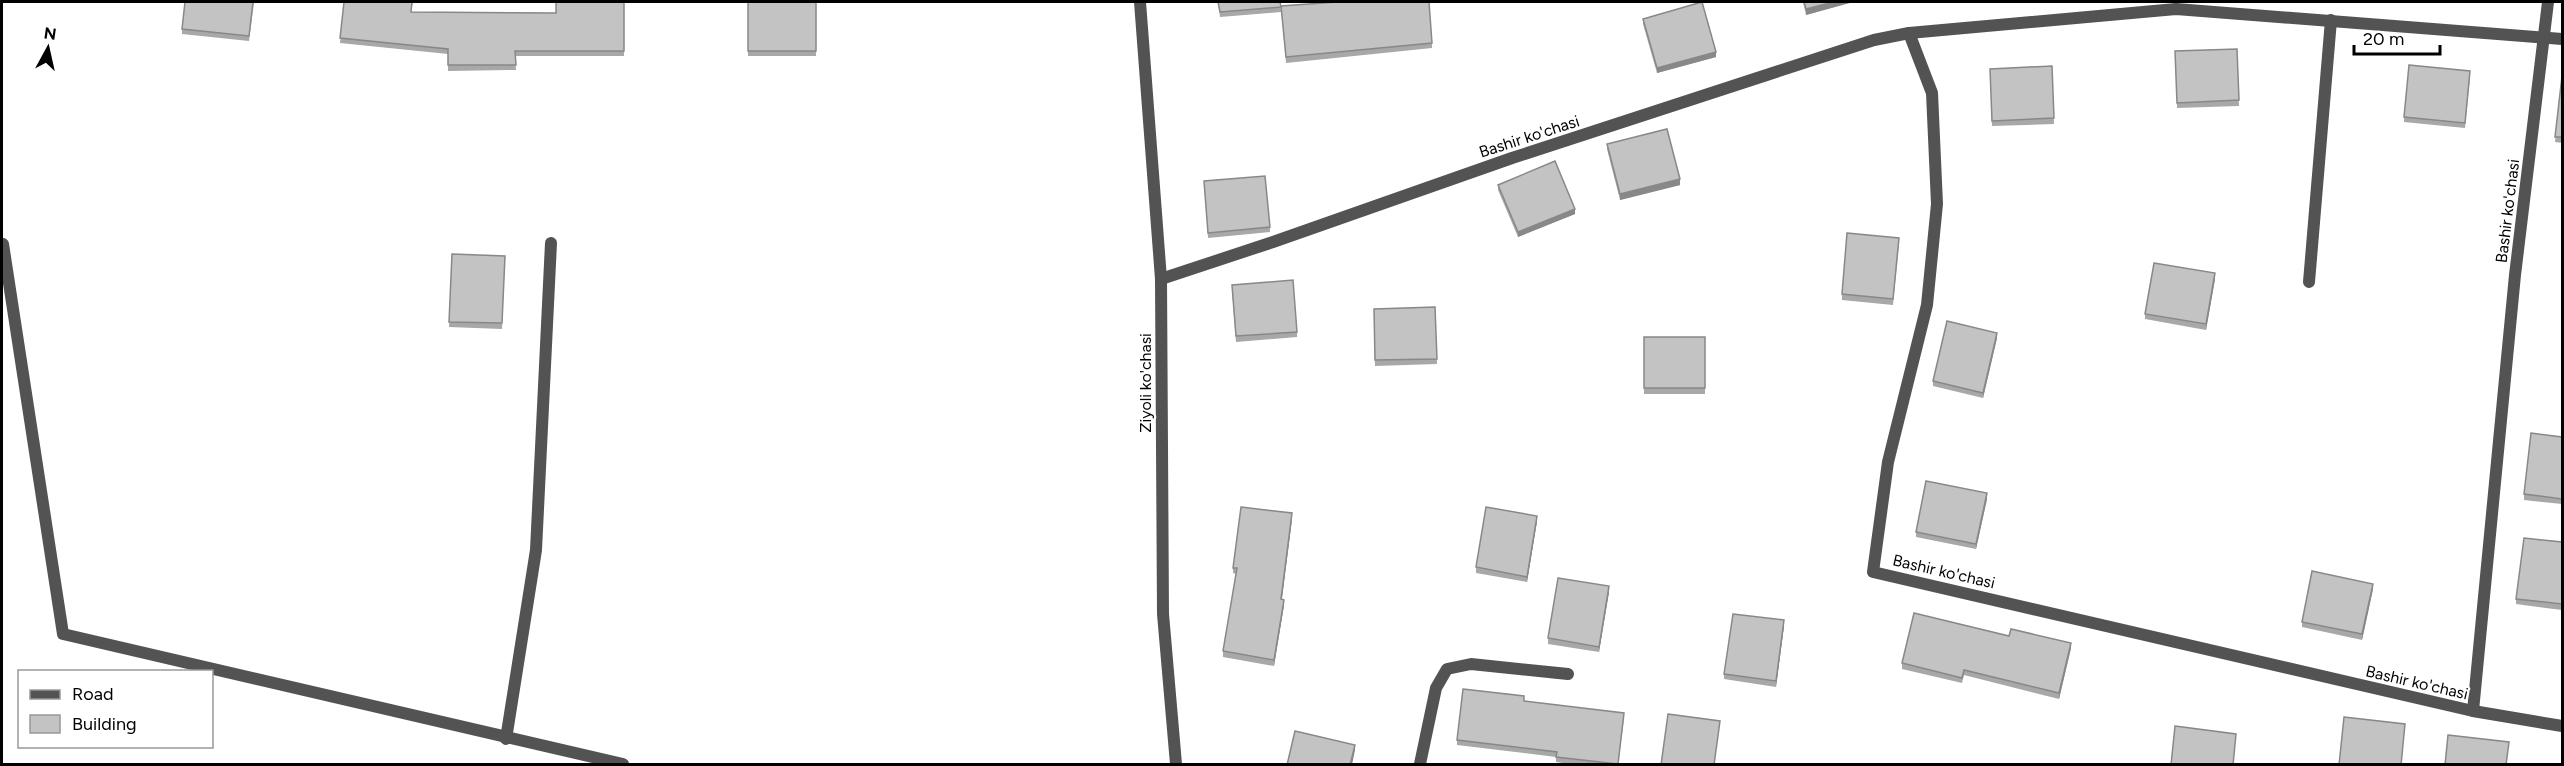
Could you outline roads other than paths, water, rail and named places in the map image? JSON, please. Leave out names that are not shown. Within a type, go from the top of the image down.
[{"type":"street","name":"Ziyoli ko'chasi","points":[[1140,2],[1161,279],[1163,614],[1176,765]]},
{"type":"street","name":"Bashir ko'chasi","points":[[2473,711],[2515,275],[2548,2]]},
{"type":"street","name":"Bashir ko'chasi","points":[[1161,279],[1523,154],[1874,40],[1910,33],[2176,9],[2562,39]]},
{"type":"street","points":[[2309,282],[2331,20]]},
{"type":"street","name":"Bashir ko'chasi","points":[[1910,33],[1932,93],[1937,204],[1928,304],[1888,462],[1873,572],[2473,711],[2562,726]]},
{"type":"street","points":[[506,739],[536,550],[551,243]]},
{"type":"street","points":[[3,244],[63,634],[623,765]]},
{"type":"street","points":[[1420,765],[1436,688],[1446,669],[1471,664],[1568,674]]}]
